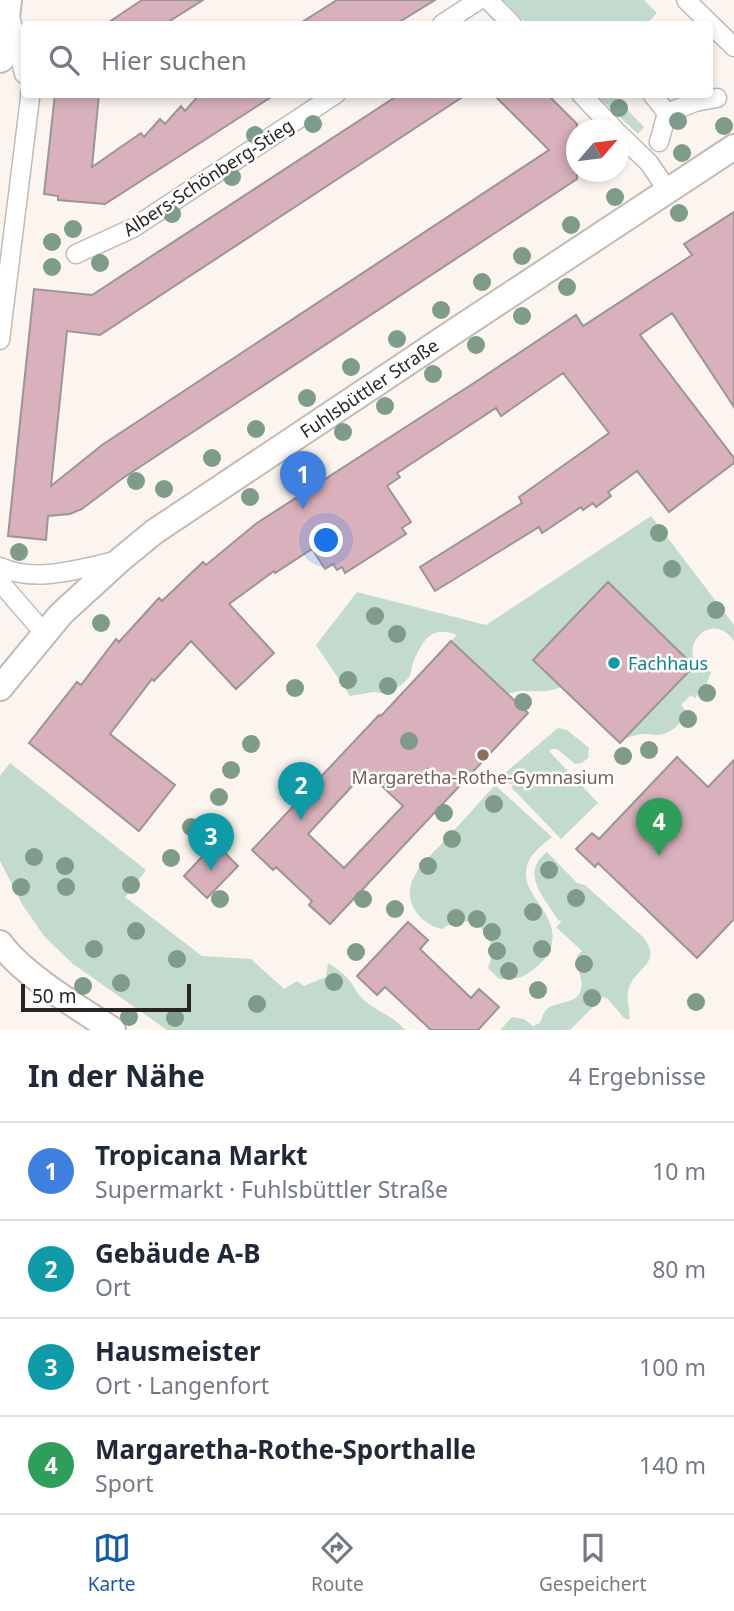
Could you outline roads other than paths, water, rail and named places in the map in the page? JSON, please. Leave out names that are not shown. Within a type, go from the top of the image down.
[{"type":"main road","points":[[0,58],[4,6]]},
{"type":"main road","name":"Fuhlsbüttler Straße","points":[[0,688],[61,614],[154,532],[734,147]]},
{"type":"main road","points":[[0,943],[24,968],[113,1030]]},
{"type":"street","points":[[447,21],[479,0]]},
{"type":"street","points":[[488,0],[509,21]]},
{"type":"street","points":[[687,0],[708,21]]},
{"type":"street","points":[[4,6],[21,64]]},
{"type":"street","points":[[713,26],[734,47]]},
{"type":"street","points":[[0,340],[30,98]]},
{"type":"street","name":"Albers-Schönberg-Stieg","points":[[76,254],[133,228],[330,98]]},
{"type":"street","points":[[585,98],[605,119]]},
{"type":"street","points":[[655,98],[667,113]]},
{"type":"street","points":[[667,113],[695,102],[717,98]]},
{"type":"street","points":[[659,142],[667,113]]},
{"type":"street","points":[[629,143],[649,163],[668,191]]},
{"type":"street","points":[[0,567],[34,575],[120,560]]},
{"type":"street","points":[[0,582],[44,634]]},
{"type":"place","name":"Tropicana Markt","points":[[303,509]]},
{"type":"place","name":"Fachhaus","points":[[614,663]]},
{"type":"place","name":"Margaretha-Rothe-Gymnasium","points":[[483,755]]},
{"type":"place","name":"Gebäude A-B","points":[[301,820]]},
{"type":"place","name":"Margaretha-Rothe-Sporthalle","points":[[659,856]]},
{"type":"place","name":"Hausmeister","points":[[211,871]]}]
